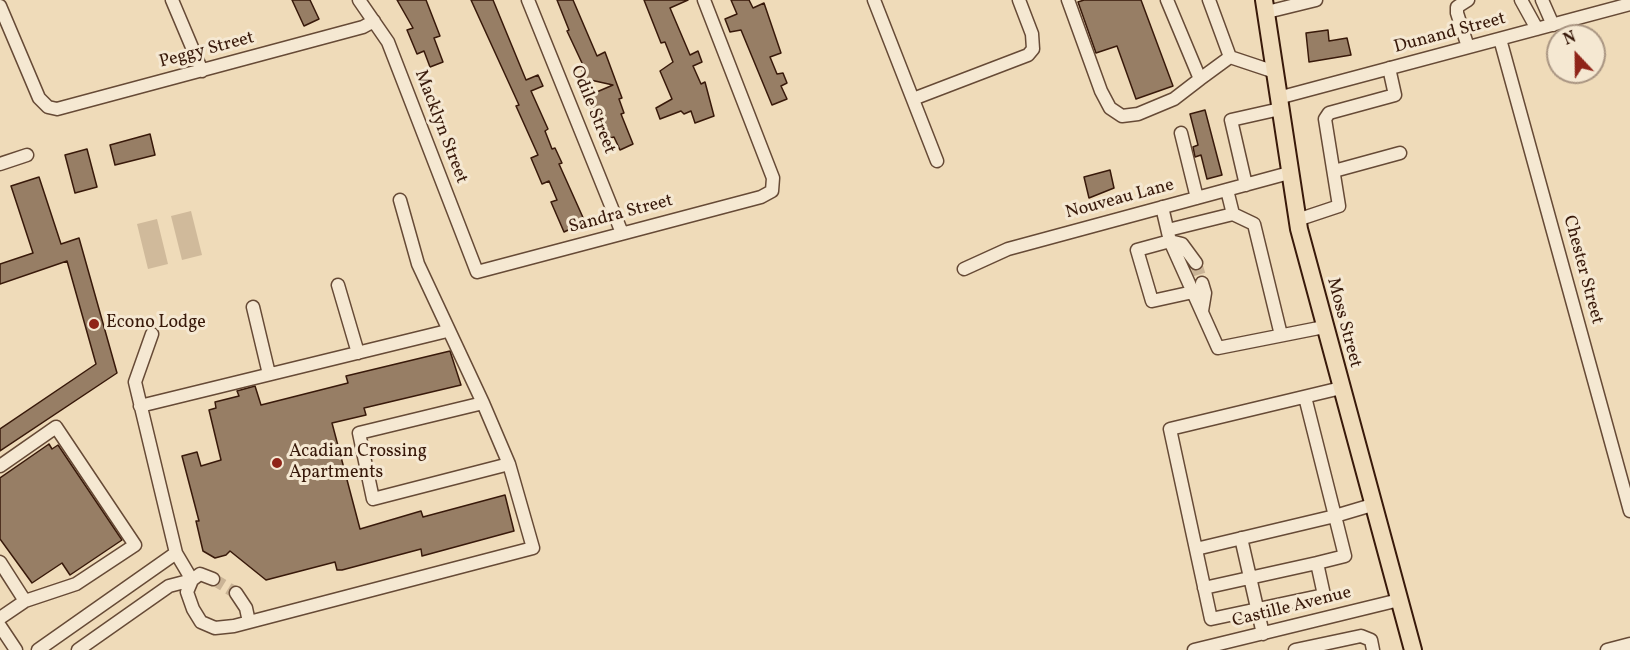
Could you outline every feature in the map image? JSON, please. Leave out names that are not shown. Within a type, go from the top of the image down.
[{"type":"main road","name":"Moss Street","points":[[1265,6],[1297,220],[1372,505],[1413,650]]},
{"type":"street","points":[[172,0],[202,71]]},
{"type":"street","name":"Macklyn Street","points":[[359,0],[388,42],[477,272]]},
{"type":"street","name":"Odile Street","points":[[528,0],[622,233]]},
{"type":"street","name":"Sandra Street","points":[[477,272],[761,197],[772,191],[773,178],[704,0]]},
{"type":"street","points":[[874,0],[937,161]]},
{"type":"street","points":[[912,99],[1028,55],[1033,49],[1032,34],[1019,0]]},
{"type":"street","points":[[1068,0],[1101,90],[1110,108],[1122,116],[1138,114],[1174,99],[1230,57]]},
{"type":"street","points":[[1167,0],[1200,79]]},
{"type":"street","points":[[1209,0],[1230,57]]},
{"type":"street","points":[[1265,6],[1316,0]]},
{"type":"street","points":[[1468,0],[1457,7],[1456,13],[1468,47]]},
{"type":"street","points":[[1521,0],[1537,29]]},
{"type":"street","points":[[1542,0],[1553,24]]},
{"type":"street","name":"Dunand Street","points":[[1557,24],[1630,4]]},
{"type":"street","name":"Peggy Street","points":[[0,6],[39,98],[48,107],[66,108],[363,27],[374,21]]},
{"type":"street","name":"Dunand Street","points":[[1246,185],[1231,120],[1389,68],[1546,27]]},
{"type":"street","name":"Chester Street","points":[[1500,39],[1630,511]]},
{"type":"street","points":[[1230,57],[1275,72]]},
{"type":"street","points":[[1297,220],[1339,206],[1325,119],[1329,113],[1395,94],[1389,68]]},
{"type":"street","points":[[1181,133],[1197,198]]},
{"type":"street","points":[[1334,171],[1400,153]]},
{"type":"street","points":[[0,164],[27,155]]},
{"type":"street","name":"Nouveau Lane","points":[[964,269],[1008,249],[1289,173]]},
{"type":"street","points":[[1227,190],[1233,214]]},
{"type":"street","points":[[192,580],[187,592],[193,609],[201,622],[215,628],[249,622],[533,548],[509,464],[418,264],[400,200]]},
{"type":"street","points":[[1162,207],[1169,236],[1218,348],[1324,327]]},
{"type":"street","points":[[1193,292],[1152,300],[1137,250],[1169,236],[1233,214],[1254,224],[1281,335]]},
{"type":"street","points":[[1169,236],[1182,244],[1196,263]]},
{"type":"street","points":[[1201,312],[1205,293],[1202,283]]},
{"type":"street","points":[[338,285],[358,353]]},
{"type":"street","points":[[253,307],[269,374]]},
{"type":"street","points":[[140,406],[447,331]]},
{"type":"street","points":[[152,334],[135,382],[176,553],[192,580]]},
{"type":"street","points":[[1317,564],[1324,595],[1211,619],[1170,429],[1341,388]]},
{"type":"street","points":[[1204,588],[1345,556],[1305,397]]},
{"type":"street","points":[[483,403],[359,433],[374,499],[509,464]]},
{"type":"street","points":[[0,466],[56,428],[135,545],[76,584],[25,601],[0,618]]},
{"type":"street","points":[[1196,549],[1372,505]]},
{"type":"street","points":[[1241,538],[1263,634]]},
{"type":"street","points":[[38,650],[176,553]]},
{"type":"street","points":[[0,562],[25,601]]},
{"type":"street","points":[[78,650],[169,586],[192,580],[200,574],[213,579]]},
{"type":"street","points":[[236,593],[246,608],[249,622]]},
{"type":"street","name":"Castille Avenue","points":[[1194,650],[1399,600]]},
{"type":"street","points":[[0,626],[16,650]]},
{"type":"street","points":[[1295,650],[1361,636],[1371,640],[1373,650]]},
{"type":"street","points":[[1607,650],[1630,644]]},
{"type":"shaded area","points":[[191,211],[202,255],[182,260],[171,216]]},
{"type":"shaded area","points":[[157,219],[168,264],[148,269],[137,224]]},
{"type":"building","points":[[292,0],[310,0],[319,19],[304,26]]},
{"type":"building","points":[[397,0],[426,0],[440,36],[434,38],[443,62],[430,67],[424,51],[417,54],[407,30],[413,28]]},
{"type":"building","points":[[471,0],[493,0],[526,80],[538,75],[543,86],[531,91],[548,129],[545,131],[552,149],[555,148],[562,163],[559,164],[585,222],[564,232],[551,202],[557,200],[549,181],[542,184],[531,158],[538,155],[516,106],[519,105]]},
{"type":"building","points":[[557,0],[573,0],[597,56],[605,52],[622,98],[619,99],[624,113],[621,114],[633,144],[620,150],[614,137],[610,138],[604,121],[596,124],[585,97],[613,85],[586,79]]},
{"type":"building","points":[[644,0],[688,0],[670,8],[690,55],[698,51],[702,62],[693,66],[701,84],[705,82],[714,116],[695,123],[691,111],[684,114],[681,111],[660,119],[656,108],[672,99],[660,71],[673,62],[665,42],[661,43]]},
{"type":"building","points":[[731,0],[749,0],[753,8],[764,3],[781,53],[770,57],[777,74],[783,73],[787,83],[781,86],[787,99],[772,105],[741,30],[730,32],[725,19],[737,14]]},
{"type":"building","points":[[1084,0],[1141,0],[1173,86],[1136,99],[1117,46],[1096,53],[1078,2]]},
{"type":"building","points":[[1328,30],[1329,41],[1347,38],[1351,55],[1309,62],[1306,33]]},
{"type":"building","points":[[1205,110],[1222,175],[1207,179],[1201,155],[1195,157],[1193,147],[1198,145],[1190,114]]},
{"type":"building","points":[[150,134],[155,155],[115,165],[110,145]]},
{"type":"building","points":[[87,149],[97,187],[75,193],[65,155]]},
{"type":"building","points":[[1110,170],[1114,188],[1089,198],[1084,177]]},
{"type":"building","name":"Econo Lodge","points":[[39,177],[61,244],[79,238],[117,373],[0,451],[0,429],[96,364],[67,261],[0,284],[0,264],[33,253],[11,186]]},
{"type":"building","name":"Acadian Crossing Apartments","points":[[450,351],[461,385],[364,408],[366,415],[332,423],[360,529],[421,511],[423,517],[505,495],[514,531],[422,556],[421,549],[342,570],[337,570],[335,562],[266,580],[230,551],[226,555],[215,558],[203,551],[196,521],[199,521],[182,456],[197,452],[201,466],[221,460],[209,410],[216,408],[215,402],[239,396],[237,391],[255,386],[261,405],[348,383],[346,376]]},
{"type":"building","points":[[49,444],[52,449],[58,445],[122,540],[70,575],[62,563],[32,583],[0,539],[0,478]]},
{"type":"tunnel","points":[[1196,263],[1202,283]]},
{"type":"tunnel","points":[[213,579],[236,593]]},
{"type":"place","name":"Econo Lodge","points":[[94,324]]},
{"type":"place","name":"Acadian Crossing Apartments","points":[[277,463]]}]
